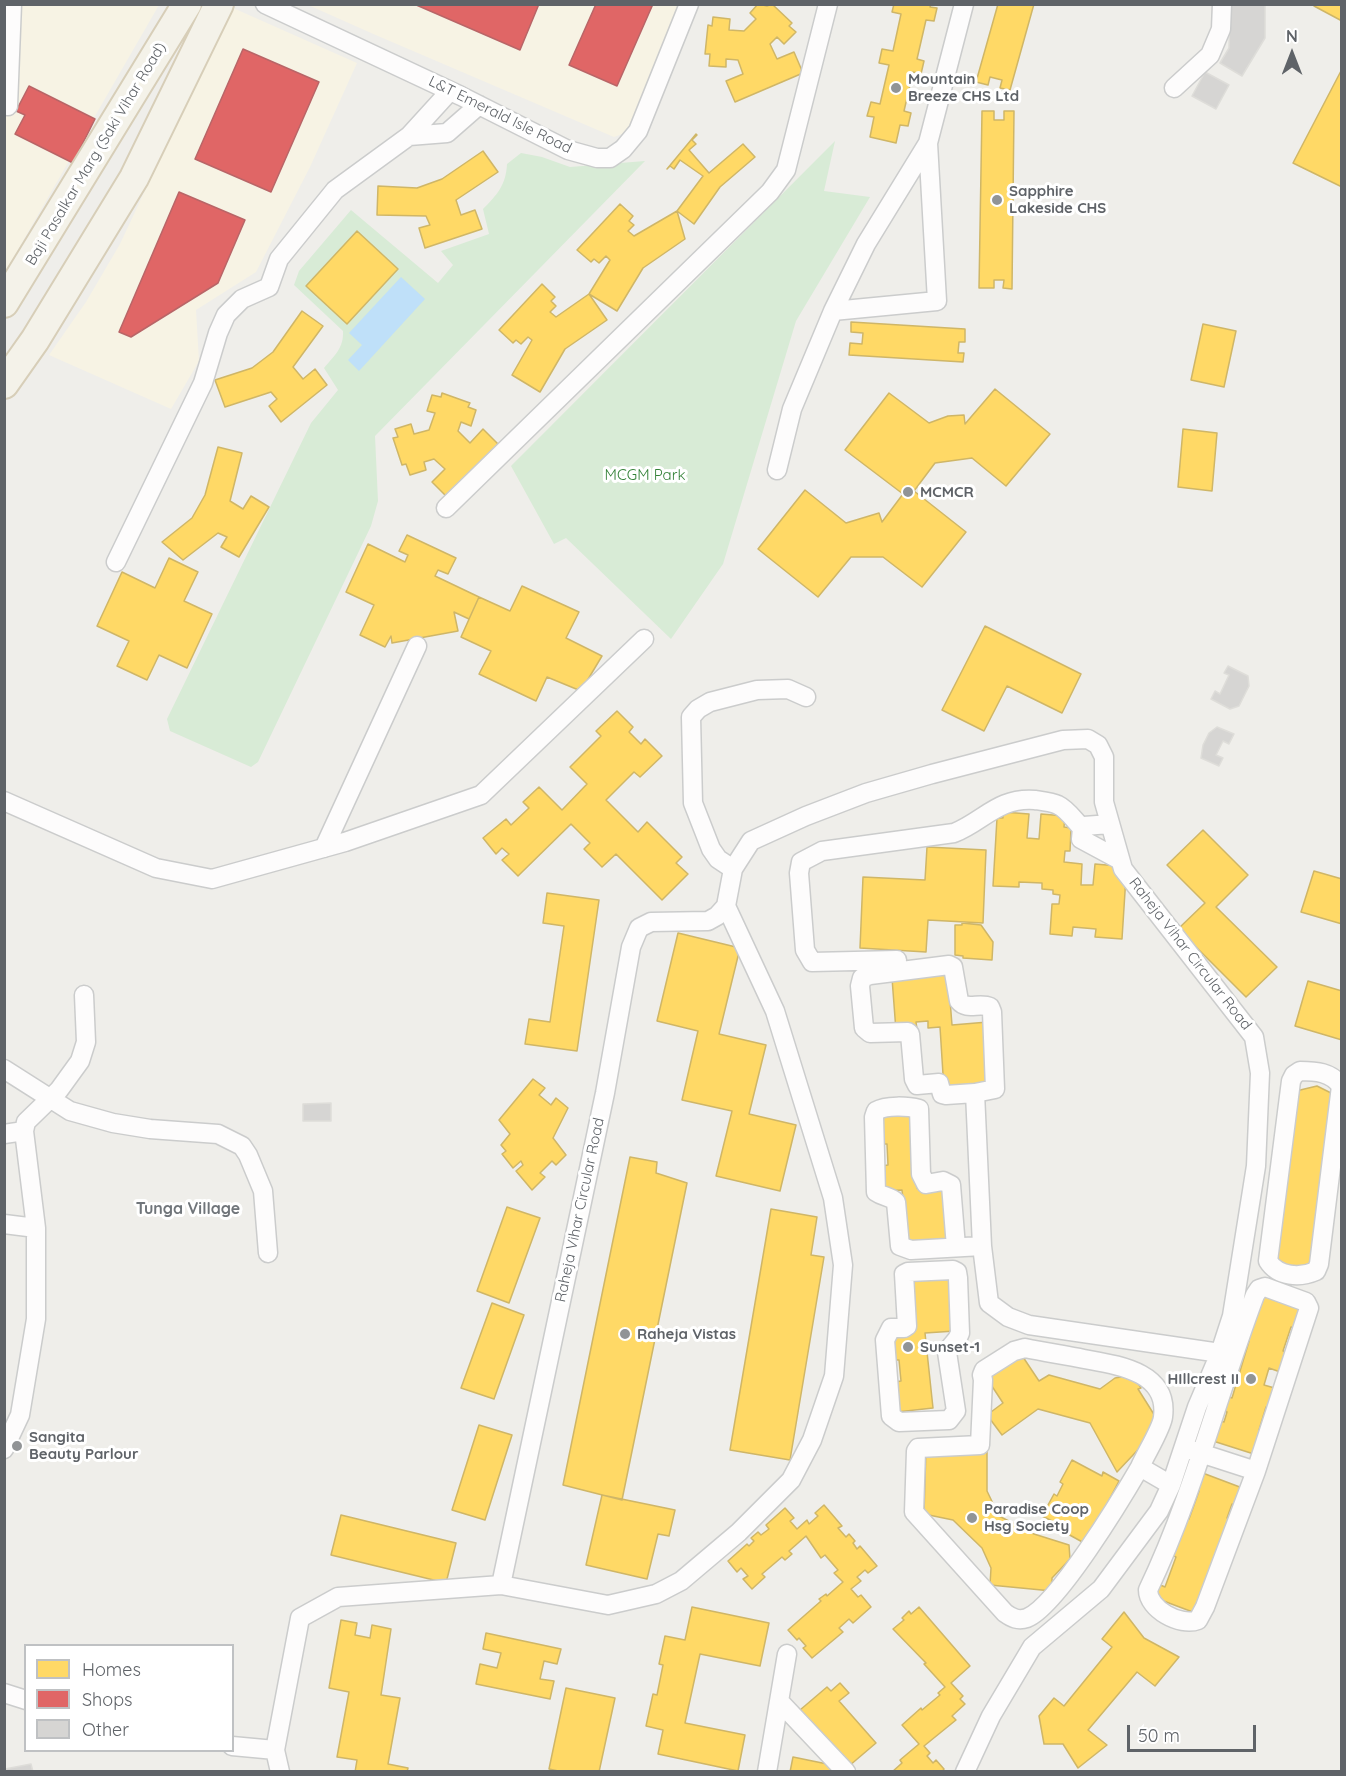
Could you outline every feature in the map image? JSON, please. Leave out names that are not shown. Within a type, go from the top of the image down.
[{"type":"main road","name":"Baji Pasalkar Marg (Saki Vihar Road)","points":[[4,303],[187,4]]},
{"type":"main road","points":[[10,369],[134,178],[219,4]]},
{"type":"street","points":[[4,105],[8,105],[12,4]]},
{"type":"street","name":"L&T Emerald Isle Road","points":[[265,4],[450,91],[568,150],[597,158],[610,158],[623,149],[638,130],[689,4]]},
{"type":"street","points":[[446,508],[781,179],[786,170],[828,4]]},
{"type":"street","points":[[777,470],[792,409],[833,311],[866,244],[928,143],[964,4]]},
{"type":"street","points":[[1174,88],[1210,55],[1221,28],[1222,4]]},
{"type":"street","points":[[116,562],[203,383],[218,333],[226,315],[242,300],[269,287],[279,259],[335,190],[409,136],[450,91]]},
{"type":"street","points":[[409,136],[447,133],[479,105]]},
{"type":"street","points":[[833,311],[937,302],[928,143]]},
{"type":"street","points":[[4,801],[156,868],[212,879],[324,848],[481,795],[644,639]]},
{"type":"street","points":[[324,848],[417,646]]},
{"type":"street","points":[[734,869],[718,859],[711,849],[693,803],[691,717],[698,709],[710,702],[757,690],[788,689],[806,697]]},
{"type":"street","name":"Raheja Vihar Circular Road","points":[[501,1585],[605,1093],[632,947],[639,928],[651,922],[708,921],[717,916],[726,906],[734,869],[751,841],[806,816],[866,793],[921,777],[1063,740],[1088,739],[1098,745],[1104,757],[1104,802],[1123,869],[1254,1037],[1260,1072],[1256,1166],[1232,1316],[1220,1353],[1197,1407],[1171,1485],[1159,1511],[1101,1589],[1032,1647],[991,1716],[965,1772]]},
{"type":"street","points":[[897,960],[812,962],[805,950],[799,873],[801,862],[822,851],[954,833],[967,828],[999,806],[1020,799],[1059,805],[1082,828]]},
{"type":"street","points":[[1082,828],[1090,825],[1110,824]]},
{"type":"street","points":[[1082,828],[1080,836],[1083,842],[1120,860]]},
{"type":"street","points":[[280,1772],[275,1750],[300,1618],[338,1597],[501,1585],[608,1605],[656,1594],[681,1581],[739,1532],[791,1480],[812,1440],[834,1376],[843,1265],[833,1198],[775,1011],[726,906]]},
{"type":"street","points":[[949,965],[954,967],[959,1001],[962,1005],[985,1005],[990,1007],[992,1012],[995,1089],[975,1093],[946,1095],[942,1094],[939,1083],[917,1085],[914,1078],[910,1034],[908,1032],[870,1033],[864,1028],[860,986],[862,978],[949,965]]},
{"type":"street","points":[[4,1449],[20,1415],[36,1319],[36,1228],[24,1131],[26,1122],[51,1098],[80,1061],[86,1042],[84,995]]},
{"type":"street","points":[[4,1069],[70,1111],[113,1123],[150,1129],[218,1134],[242,1146],[263,1191],[268,1253]]},
{"type":"street","points":[[1300,1071],[1328,1074],[1341,1086],[1319,1264],[1316,1271],[1308,1274],[1290,1275],[1277,1270],[1268,1261],[1278,1171],[1291,1081],[1294,1075],[1300,1071]]},
{"type":"street","points":[[975,1093],[982,1246],[989,1303]]},
{"type":"street","points":[[956,1247],[951,1185],[943,1181],[926,1184],[921,1174],[919,1109],[913,1107],[881,1108],[876,1111],[874,1117],[876,1192],[882,1196],[892,1197],[896,1202],[900,1245],[910,1250],[982,1246]]},
{"type":"street","points":[[4,1134],[24,1131]]},
{"type":"street","points":[[1256,1166],[1278,1171]]},
{"type":"street","points":[[4,1224],[36,1228]]},
{"type":"street","points":[[953,1270],[957,1272],[959,1302],[960,1333],[958,1340],[950,1345],[947,1352],[956,1411],[949,1420],[900,1422],[891,1416],[885,1340],[891,1328],[906,1326],[904,1274],[953,1270]]},
{"type":"street","points":[[1265,1287],[1306,1302],[1309,1308],[1256,1471],[1205,1607],[1198,1620],[1187,1622],[1155,1607],[1148,1597],[1148,1590],[1202,1453],[1250,1307],[1259,1289],[1265,1287]]},
{"type":"street","points":[[959,1302],[989,1303],[1008,1317],[1029,1325],[1220,1353]]},
{"type":"street","points":[[1025,1348],[1123,1366],[1151,1382],[1162,1400],[1164,1418],[1140,1467],[1116,1510],[1060,1587],[1028,1617],[1020,1619],[1013,1619],[1005,1613],[914,1512],[916,1451],[918,1448],[980,1445],[984,1370],[1014,1351],[1025,1348]]},
{"type":"street","points":[[1184,1447],[1256,1471]]},
{"type":"street","points":[[1140,1467],[1171,1485]]},
{"type":"street","points":[[767,1772],[787,1654]]},
{"type":"street","points":[[4,1693],[24,1699]]},
{"type":"street","points":[[779,1701],[846,1772]]},
{"type":"street","points":[[234,1746],[275,1750]]},
{"type":"shaded area","points":[[5,5],[159,5],[5,272]]},
{"type":"shaded area","points":[[308,5],[679,5],[630,131],[614,137]]},
{"type":"shaded area","points":[[231,7],[357,63],[310,167],[256,272],[196,310],[199,361],[171,409],[49,355],[86,302],[120,244]]},
{"type":"green space","name":"MCGM Park","points":[[835,141],[824,191],[870,197],[796,321],[723,564],[671,639],[566,538],[554,544],[511,466]]},
{"type":"green space","points":[[521,153],[542,157],[570,167],[645,161],[375,436],[378,501],[371,526],[258,762],[251,767],[170,731],[167,719],[311,423],[338,390],[324,368],[340,347],[343,331],[294,285],[299,271],[351,210],[438,283],[453,265],[441,251],[489,234],[483,209],[500,189],[505,178],[507,164]]},
{"type":"water","points":[[401,277],[425,299],[359,371],[348,360],[362,345],[349,333]]},
{"type":"building: Homes","points":[[758,4],[767,6],[772,4],[792,23],[789,26],[796,32],[784,44],[777,37],[770,44],[777,59],[794,52],[803,73],[735,102],[726,81],[743,74],[738,60],[726,59],[726,67],[709,66],[710,54],[705,54],[708,25],[712,26],[713,17],[730,19],[729,30],[744,31],[756,19],[750,13]]},
{"type":"building: Homes","name":"Mountain Breeze CHS Ltd","points":[[894,4],[931,4],[930,7],[937,8],[934,21],[926,20],[917,59],[924,61],[921,74],[913,72],[904,111],[911,113],[908,126],[900,125],[896,143],[870,137],[874,117],[867,116],[871,102],[880,104],[889,65],[879,63],[882,49],[893,51],[901,14],[892,12]]},
{"type":"building: Homes","points":[[998,4],[1034,4],[1010,90],[1000,88],[1002,80],[990,77],[988,85],[976,82]]},
{"type":"building: Homes","points":[[1315,4],[1342,4],[1342,21],[1314,6]]},
{"type":"building: Homes","points":[[1342,69],[1342,187],[1293,163]]},
{"type":"building: Homes","name":"Sapphire Lakeside CHS","points":[[982,111],[994,111],[994,120],[1004,120],[1004,111],[1014,111],[1012,289],[1003,288],[1004,280],[994,280],[994,288],[979,288]]},
{"type":"building: Homes","points":[[696,134],[692,140],[696,144],[689,150],[709,173],[743,144],[755,157],[720,187],[694,224],[677,211],[703,176],[680,160],[674,169],[670,166],[667,169]]},
{"type":"building: Homes","points":[[483,151],[498,172],[456,200],[461,215],[475,210],[482,229],[425,248],[419,228],[430,225],[426,216],[377,215],[378,186],[417,188],[442,179]]},
{"type":"building: Homes","points":[[620,204],[633,216],[629,221],[634,225],[628,231],[634,236],[677,211],[685,239],[643,268],[617,311],[589,294],[610,260],[606,256],[599,263],[594,259],[591,262],[577,250]]},
{"type":"building: Homes","points":[[357,231],[398,269],[347,324],[306,286]]},
{"type":"building: Homes","points":[[542,284],[555,297],[551,301],[556,306],[550,312],[556,317],[589,294],[607,320],[565,349],[540,392],[512,375],[532,340],[528,337],[521,344],[516,340],[513,343],[499,330]]},
{"type":"building: Homes","points":[[302,311],[323,326],[293,367],[303,379],[315,369],[327,385],[281,422],[269,406],[277,399],[271,392],[225,407],[215,380],[252,368],[273,352]]},
{"type":"building: Homes","points":[[851,322],[965,329],[965,342],[959,342],[958,353],[964,353],[963,362],[849,355],[850,343],[862,344],[863,333],[851,332]]},
{"type":"building: Homes","points":[[1203,324],[1236,331],[1224,387],[1191,380]]},
{"type":"building: Homes","name":"MCMCR","points":[[995,389],[1050,434],[1006,486],[972,458],[935,463],[914,491],[966,532],[922,587],[883,557],[851,557],[818,597],[758,549],[805,490],[846,523],[879,513],[882,522],[903,494],[845,450],[889,393],[929,423],[948,416],[964,415],[965,424]]},
{"type":"building: Homes","points":[[442,393],[470,403],[468,407],[476,410],[471,426],[461,422],[458,431],[470,443],[483,429],[499,445],[448,498],[432,482],[445,469],[434,459],[424,462],[426,470],[410,475],[406,464],[402,465],[393,438],[398,437],[395,429],[411,424],[414,434],[429,430],[435,413],[427,411],[432,395],[441,397]]},
{"type":"building: Homes","points":[[1183,429],[1217,433],[1212,491],[1178,487]]},
{"type":"building: Homes","points":[[218,447],[242,453],[230,501],[243,509],[251,496],[269,507],[239,557],[221,547],[227,537],[218,533],[183,560],[162,542],[192,518],[205,495]]},
{"type":"building: Homes","points":[[407,535],[456,558],[448,574],[438,570],[435,576],[479,597],[469,619],[454,612],[458,631],[392,643],[391,636],[385,647],[360,635],[374,605],[346,592],[368,544],[405,562],[408,555],[399,551]]},
{"type":"building: Homes","points":[[169,558],[198,572],[184,601],[212,614],[187,668],[159,655],[147,680],[117,666],[129,641],[97,626],[122,572],[155,588]]},
{"type":"building: Homes","points":[[522,586],[579,612],[566,638],[602,656],[581,691],[547,677],[536,701],[479,674],[491,651],[461,637],[479,597],[510,611]]},
{"type":"building: Homes","points":[[985,626],[1081,674],[1062,713],[1007,686],[984,731],[942,710]]},
{"type":"building: Homes","points":[[617,711],[633,727],[629,732],[641,744],[645,739],[662,756],[640,777],[634,772],[606,800],[638,832],[647,822],[682,857],[676,863],[688,874],[662,900],[616,854],[602,867],[584,849],[590,843],[571,824],[518,876],[502,860],[509,854],[502,848],[496,854],[483,838],[506,819],[511,825],[529,808],[523,802],[539,787],[562,810],[587,784],[570,767],[601,736],[596,731]]},
{"type":"building: Homes","points":[[1003,812],[1029,814],[1027,838],[1039,839],[1041,814],[1065,816],[1064,827],[1071,828],[1070,851],[1065,851],[1064,862],[1082,864],[1081,885],[1093,885],[1095,864],[1118,866],[1126,876],[1122,939],[1095,937],[1096,929],[1073,927],[1072,936],[1050,934],[1052,904],[1059,904],[1060,895],[1053,894],[1053,890],[1042,889],[1042,883],[1019,882],[1019,887],[993,886],[997,818],[1003,818]]},
{"type":"building: Homes","points":[[1203,830],[1248,875],[1216,907],[1277,967],[1246,997],[1178,929],[1205,903],[1167,865]]},
{"type":"building: Homes","points":[[927,847],[986,850],[983,923],[928,920],[926,952],[860,948],[863,877],[925,880]]},
{"type":"building: Homes","points":[[1314,871],[1342,879],[1342,924],[1301,912]]},
{"type":"building: Homes","points":[[547,893],[599,900],[577,1051],[525,1044],[529,1019],[550,1022],[564,926],[543,923]]},
{"type":"building: Homes","points":[[962,923],[981,925],[993,942],[992,960],[963,958],[963,956],[955,955],[955,925],[962,925]]},
{"type":"building: Homes","points":[[678,933],[740,948],[719,1034],[766,1045],[749,1114],[796,1125],[780,1191],[716,1176],[732,1111],[682,1100],[698,1031],[657,1021]]},
{"type":"building: Homes","points":[[942,968],[943,975],[948,975],[952,1025],[988,1022],[993,1086],[944,1090],[940,1027],[928,1028],[928,1021],[916,1022],[917,1029],[896,1031],[892,978]]},
{"type":"building: Homes","points":[[1308,981],[1342,991],[1342,1040],[1295,1026]]},
{"type":"building: Homes","points":[[533,1079],[545,1088],[539,1095],[551,1105],[556,1098],[568,1108],[553,1138],[566,1155],[556,1165],[552,1161],[540,1173],[545,1177],[532,1190],[516,1171],[523,1165],[521,1161],[513,1168],[502,1154],[506,1151],[501,1145],[510,1134],[499,1120]]},
{"type":"building: Homes","points":[[1317,1086],[1335,1095],[1312,1268],[1293,1269],[1275,1261],[1296,1091]]},
{"type":"building: Homes","points":[[915,1112],[917,1188],[948,1185],[953,1242],[908,1247],[902,1190],[881,1191],[881,1166],[888,1165],[887,1144],[880,1144],[879,1114]]},
{"type":"building: Homes","name":"Raheja Vistas","points":[[630,1157],[657,1162],[656,1173],[687,1183],[622,1500],[563,1485]]},
{"type":"building: Homes","points":[[507,1207],[540,1218],[509,1303],[477,1291]]},
{"type":"building: Homes","points":[[771,1209],[817,1217],[811,1255],[824,1257],[790,1460],[730,1450]]},
{"type":"building: Homes","name":"Sunset-1","points":[[952,1273],[955,1331],[925,1333],[933,1408],[897,1412],[894,1382],[901,1381],[899,1360],[891,1360],[888,1335],[909,1333],[907,1276]]},
{"type":"building: Homes","name":"HIllcrest II","points":[[1260,1292],[1305,1305],[1297,1329],[1291,1327],[1283,1351],[1290,1353],[1283,1373],[1269,1368],[1264,1385],[1278,1389],[1272,1408],[1266,1407],[1259,1430],[1264,1432],[1257,1455],[1213,1441],[1220,1421],[1224,1422],[1227,1412],[1223,1410],[1227,1396],[1232,1398],[1249,1341],[1245,1340]]},
{"type":"building: Homes","points":[[492,1303],[524,1315],[494,1399],[461,1388]]},
{"type":"building: Homes","points":[[1021,1354],[1039,1381],[1049,1375],[1100,1389],[1115,1378],[1133,1375],[1141,1388],[1138,1389],[1155,1416],[1150,1437],[1117,1472],[1090,1423],[1038,1409],[1002,1435],[987,1415],[1003,1403],[984,1374]]},
{"type":"building: Homes","points":[[479,1425],[512,1435],[485,1520],[452,1510]]},
{"type":"building: Homes","name":"Paradise Coop Hsg Society","points":[[926,1448],[987,1450],[987,1491],[999,1516],[1034,1534],[1069,1545],[1070,1559],[1052,1578],[1052,1591],[990,1585],[991,1568],[982,1548],[953,1520],[924,1514]]},
{"type":"building: Homes","points":[[1072,1460],[1102,1476],[1103,1472],[1119,1481],[1086,1544],[1066,1533],[1068,1529],[1042,1516],[1054,1494],[1057,1496],[1063,1484],[1060,1482]]},
{"type":"building: Homes","points":[[1200,1472],[1245,1489],[1239,1507],[1232,1504],[1227,1518],[1233,1520],[1198,1614],[1153,1597],[1158,1584],[1165,1587],[1176,1557],[1169,1554],[1183,1517],[1189,1519],[1199,1491],[1193,1489]]},
{"type":"building: Homes","points":[[602,1495],[675,1510],[669,1536],[658,1534],[647,1579],[586,1565]]},
{"type":"building: Homes","points":[[824,1505],[842,1526],[838,1528],[846,1537],[849,1534],[855,1541],[853,1543],[857,1549],[860,1546],[877,1566],[868,1573],[865,1570],[857,1577],[861,1581],[851,1589],[858,1597],[861,1595],[871,1607],[853,1623],[849,1619],[839,1628],[843,1632],[812,1658],[803,1648],[806,1646],[788,1630],[821,1601],[819,1599],[826,1594],[827,1596],[843,1582],[834,1573],[838,1570],[825,1555],[821,1558],[806,1536],[789,1551],[792,1554],[785,1560],[782,1557],[762,1574],[765,1577],[752,1589],[743,1579],[748,1576],[741,1568],[737,1572],[728,1561],[747,1544],[749,1546],[754,1541],[751,1538],[758,1532],[761,1535],[769,1529],[766,1525],[785,1508],[794,1518],[790,1521],[797,1529],[807,1520],[809,1524],[818,1516],[815,1513]]},
{"type":"building: Homes","points":[[341,1515],[456,1543],[446,1583],[331,1555]]},
{"type":"building: Homes","points":[[692,1607],[769,1623],[760,1666],[700,1654],[685,1723],[745,1735],[738,1771],[658,1754],[663,1730],[646,1726],[653,1694],[657,1695],[663,1665],[659,1664],[665,1636],[685,1640]]},
{"type":"building: Homes","points":[[919,1607],[970,1666],[951,1683],[963,1696],[960,1699],[965,1704],[952,1716],[956,1720],[924,1746],[930,1753],[927,1756],[933,1763],[936,1760],[944,1769],[942,1772],[892,1772],[902,1763],[900,1760],[919,1744],[902,1725],[940,1695],[938,1693],[945,1687],[924,1664],[926,1663],[893,1629],[904,1620],[902,1618],[909,1611],[911,1614]]},
{"type":"building: Homes","points":[[1124,1612],[1144,1638],[1179,1657],[1155,1686],[1137,1672],[1088,1730],[1107,1745],[1078,1768],[1063,1744],[1044,1744],[1039,1716],[1054,1698],[1064,1706],[1112,1647],[1102,1639]]},
{"type":"building: Homes","points":[[341,1620],[357,1623],[355,1635],[370,1638],[372,1625],[391,1629],[381,1695],[400,1698],[388,1764],[408,1768],[407,1772],[355,1772],[357,1760],[337,1757],[349,1692],[329,1688]]},
{"type":"building: Homes","points":[[486,1633],[561,1649],[557,1664],[544,1661],[540,1679],[554,1681],[550,1699],[476,1684],[480,1664],[497,1668],[501,1653],[483,1649]]},
{"type":"building: Homes","points":[[840,1683],[849,1693],[839,1701],[876,1743],[849,1766],[800,1710],[827,1687],[831,1691]]},
{"type":"building: Homes","points":[[566,1688],[615,1698],[599,1772],[563,1772],[549,1769]]},
{"type":"building: Homes","points":[[793,1757],[832,1765],[831,1772],[790,1772]]},
{"type":"building: Shops","points":[[414,4],[539,4],[520,50]]},
{"type":"building: Shops","points":[[596,4],[653,4],[617,86],[569,65]]},
{"type":"building: Shops","points":[[243,49],[319,82],[271,192],[195,159]]},
{"type":"building: Shops","points":[[29,86],[95,119],[73,163],[15,134],[25,115],[16,111]]},
{"type":"building: Shops","points":[[179,192],[245,220],[218,283],[131,337],[119,332]]},
{"type":"building: Other","points":[[1230,4],[1265,4],[1265,38],[1242,76],[1220,63],[1229,48]]},
{"type":"building: Other","points":[[1205,72],[1229,85],[1216,109],[1192,96]]},
{"type":"building: Other","points":[[1228,666],[1248,676],[1249,686],[1239,706],[1230,709],[1211,699],[1215,691],[1220,694],[1229,675],[1224,673]]},
{"type":"building: Other","points":[[1217,727],[1234,734],[1229,744],[1223,741],[1216,755],[1223,758],[1219,766],[1201,758],[1203,745],[1209,733]]},
{"type":"building: Other","points":[[331,1103],[331,1121],[303,1121],[303,1104]]},
{"type":"building: Other","points":[[31,1764],[33,1772],[6,1772],[5,1769]]},
{"type":"place","name":"Mountain Breeze CHS Ltd","points":[[896,88]]},
{"type":"place","name":"Sapphire Lakeside CHS","points":[[997,200]]},
{"type":"place","name":"MCMCR","points":[[908,492]]},
{"type":"place","name":"Raheja Vistas","points":[[625,1334]]},
{"type":"place","name":"Sunset-1","points":[[908,1347]]},
{"type":"place","name":"HIllcrest II","points":[[1251,1379]]},
{"type":"place","name":"Sangita Beauty Parlour","points":[[17,1446]]},
{"type":"place","name":"Paradise Coop Hsg Society","points":[[972,1518]]},
{"type":"district","name":"Tunga Village","points":[[188,1209]]}]
